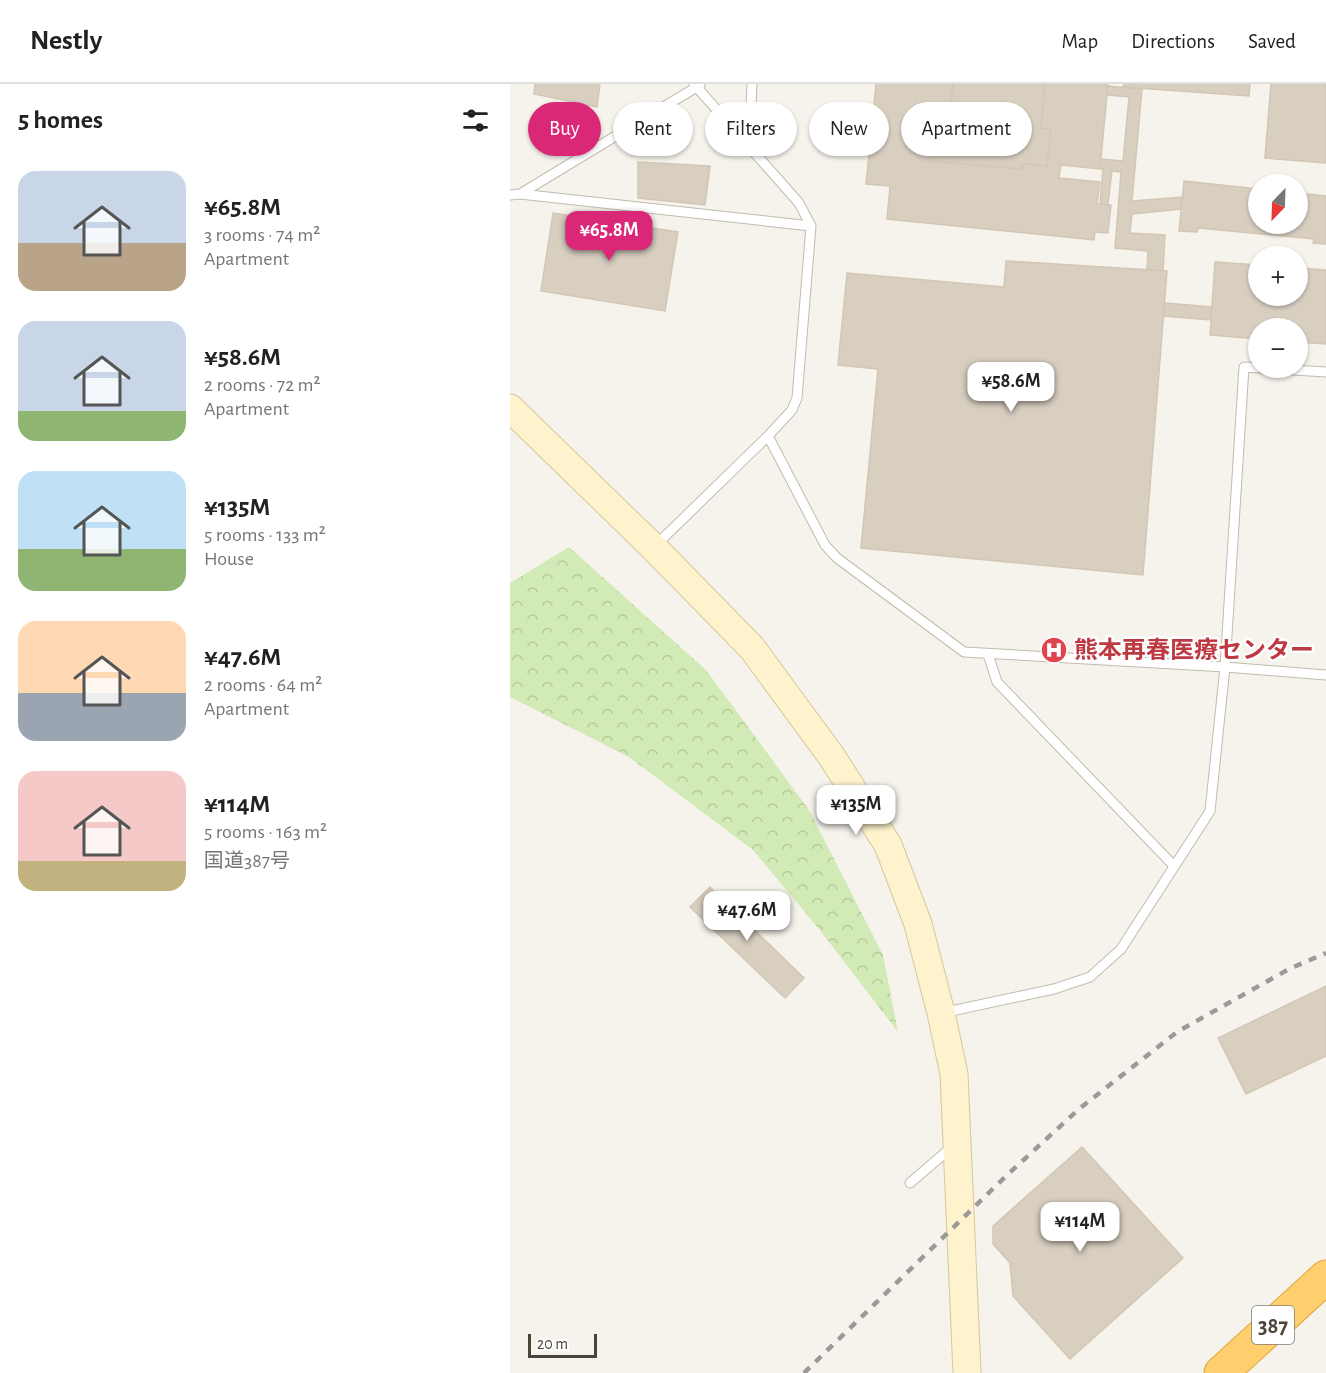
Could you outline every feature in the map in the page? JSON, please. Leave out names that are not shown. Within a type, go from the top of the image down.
[{"type":"highway","name":"387","points":[[1221,1373],[1326,1277]]},
{"type":"street","points":[[510,408],[752,648],[832,757],[888,845],[918,924],[954,1074],[967,1373]]},
{"type":"lane","points":[[751,102],[752,84]]},
{"type":"lane","points":[[515,195],[698,85],[712,102]]},
{"type":"lane","points":[[653,548],[768,436],[792,410],[797,398],[811,226],[799,203],[758,156]]},
{"type":"lane","points":[[515,195],[811,226]]},
{"type":"lane","points":[[941,1013],[1053,989],[1090,977],[1121,949],[1210,811],[1225,667],[1244,366],[1326,372]]},
{"type":"lane","points":[[768,436],[825,545],[837,558],[964,652],[1326,675]]},
{"type":"lane","points":[[988,654],[997,682],[1174,866]]},
{"type":"lane","points":[[910,1183],[957,1143]]},
{"type":"green space","points":[[569,547],[706,670],[809,810],[883,955],[898,1032],[819,929],[753,850],[629,757],[510,697],[510,583]]},
{"type":"building","points":[[535,84],[600,84],[598,102],[573,102],[534,94]]},
{"type":"building","points":[[876,84],[953,84],[951,102],[901,102],[901,156],[930,156],[930,161],[1020,169],[1025,164],[1047,166],[1051,129],[1041,128],[1045,84],[1108,84],[1100,169],[1061,165],[1059,178],[1100,182],[1097,204],[1111,205],[1108,233],[1095,232],[1094,240],[887,219],[890,186],[866,184],[869,156],[889,156],[889,102],[874,102]]},
{"type":"building","points":[[876,84],[1108,84],[1100,169],[1061,165],[1059,178],[1100,182],[1097,204],[1111,205],[1108,233],[1095,232],[1094,240],[887,219],[890,186],[866,184],[869,156],[889,156],[889,102],[874,102]]},
{"type":"building","points":[[953,84],[1045,84],[1041,128],[1051,129],[1047,166],[1025,164],[1020,169],[930,161],[930,156],[1032,156],[1032,102],[951,102]]},
{"type":"building","points":[[1124,84],[1250,84],[1249,96],[1123,87]]},
{"type":"building","points":[[1271,84],[1326,84],[1326,163],[1265,158]]},
{"type":"building","points":[[1107,86],[1142,89],[1132,201],[1182,197],[1181,209],[1132,214],[1130,233],[1165,235],[1163,271],[1147,270],[1148,251],[1115,248],[1121,172],[1112,171],[1108,204],[1100,204],[1103,169],[1100,169],[1101,159],[1123,161],[1129,97],[1107,95]]},
{"type":"building","points":[[638,162],[710,166],[705,205],[638,198]]},
{"type":"building","points":[[1184,181],[1248,188],[1248,233],[1198,228],[1197,232],[1179,231]]},
{"type":"building","points":[[1308,194],[1326,196],[1326,244],[1313,243],[1314,239],[1261,234],[1308,234]]},
{"type":"building","points":[[553,213],[678,232],[665,311],[541,291]]},
{"type":"building","points":[[1006,261],[1167,271],[1143,575],[861,548],[878,369],[838,365],[847,273],[1004,287]]},
{"type":"building","points":[[1215,262],[1248,264],[1248,306],[1308,306],[1308,269],[1326,270],[1326,344],[1308,343],[1308,318],[1248,318],[1248,338],[1210,335]]},
{"type":"building","points":[[1165,303],[1212,307],[1211,320],[1164,316]]},
{"type":"building","points":[[710,887],[804,978],[785,998],[690,907]]},
{"type":"building","points":[[1326,986],[1326,1056],[1246,1094],[1218,1038]]},
{"type":"building","points":[[1082,1147],[1183,1258],[1070,1359],[1013,1296],[1010,1263],[993,1244],[993,1226]]},
{"type":"railway","points":[[804,1373],[1005,1177],[1079,1109],[1177,1032],[1289,969],[1326,953]]},
{"type":"place","name":"熊本再春医療センター","points":[[1054,650]]}]
